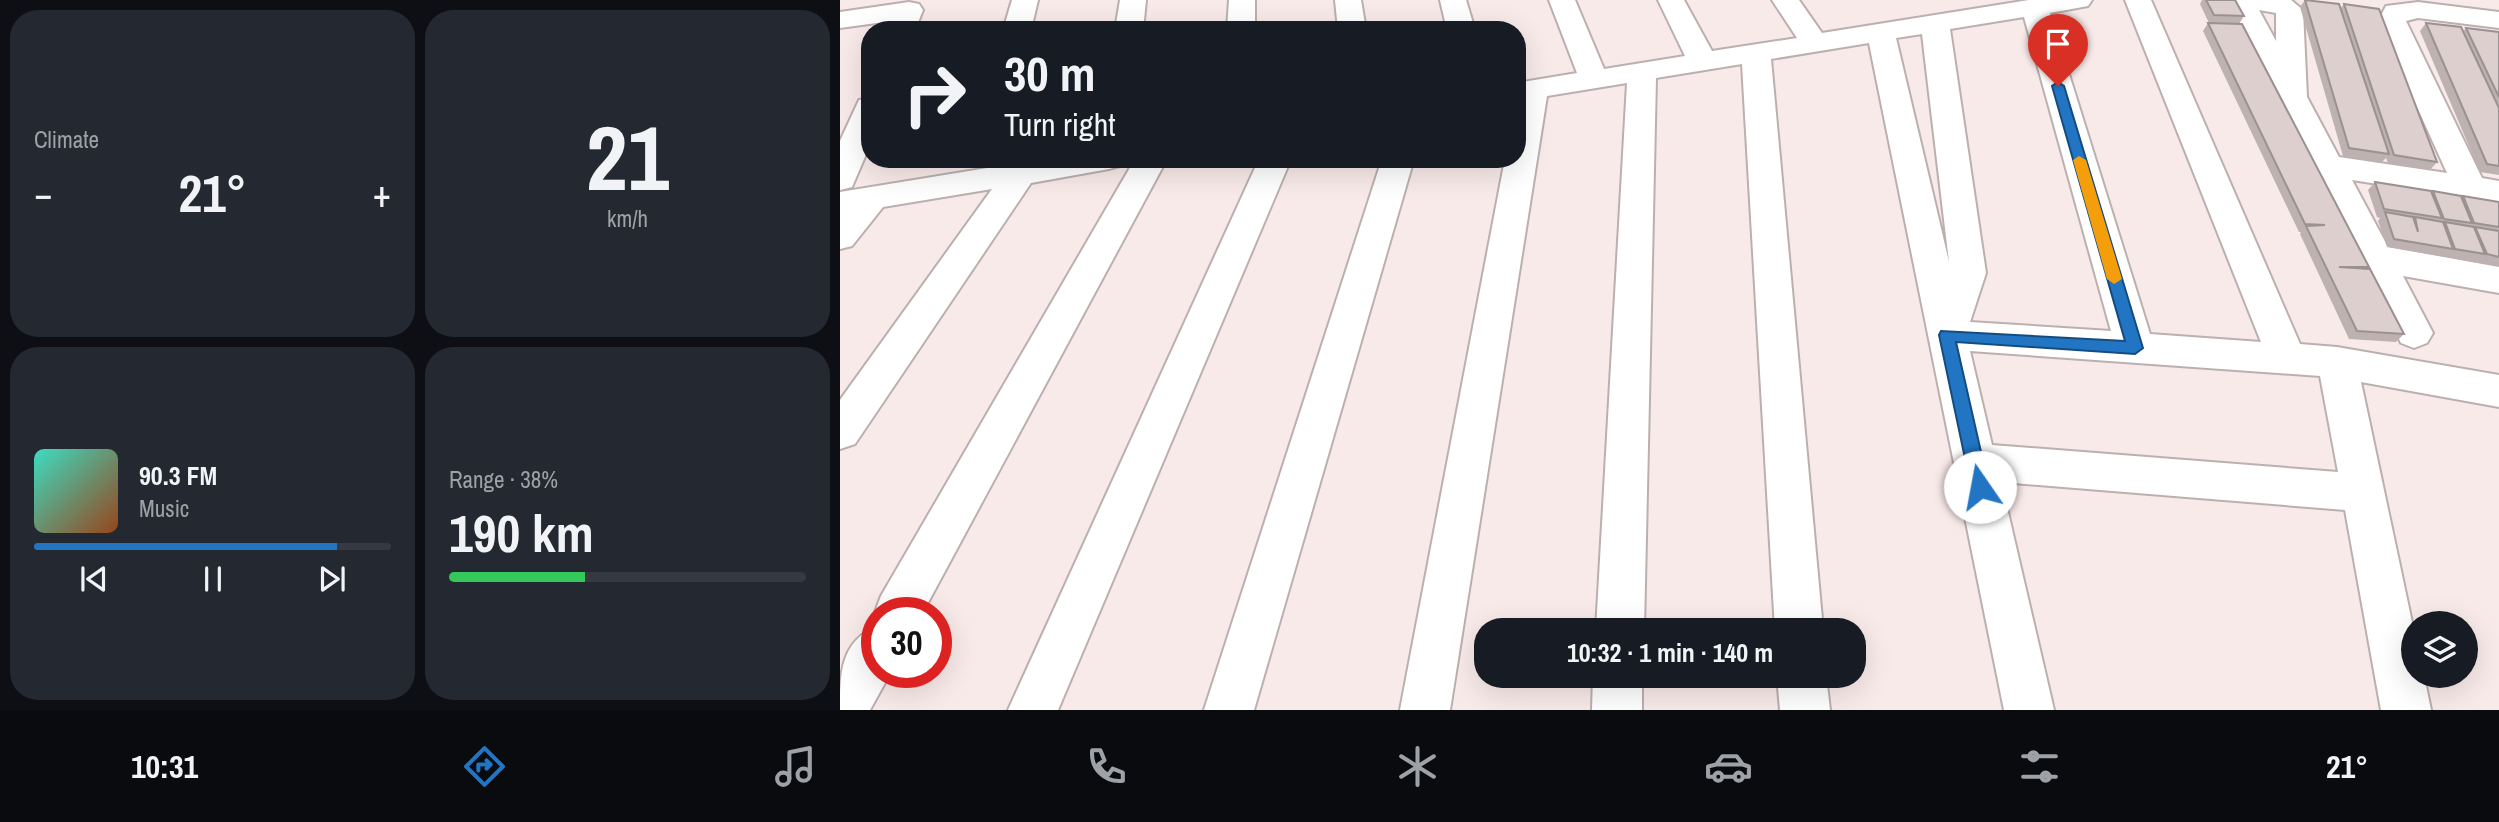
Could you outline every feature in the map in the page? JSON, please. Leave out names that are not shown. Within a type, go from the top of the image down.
[{"type":"street","points":[[1019,21],[1025,0]]},
{"type":"street","points":[[1130,21],[1133,0]]},
{"type":"street","points":[[1241,21],[1242,0]]},
{"type":"street","points":[[1348,0],[1351,21]]},
{"type":"street","points":[[1453,0],[1459,21]]},
{"type":"street","points":[[1562,0],[1594,80]]},
{"type":"street","points":[[1671,0],[1703,62]]},
{"type":"street","points":[[1785,0],[1815,43]]},
{"type":"street","points":[[1526,91],[1935,24],[2019,6],[2079,0]]},
{"type":"street","points":[[2137,0],[2287,359]]},
{"type":"street","points":[[2494,0],[2499,10]]},
{"type":"street","points":[[2019,6],[2135,348]]},
{"type":"street","points":[[840,20],[909,10],[905,21]]},
{"type":"street","points":[[2485,190],[2392,21],[2396,12],[2418,10],[2499,20]]},
{"type":"street","points":[[1935,24],[1968,273],[1947,335]]},
{"type":"street","points":[[1881,33],[2029,710]]},
{"type":"street","points":[[1756,53],[1798,618]]},
{"type":"street","points":[[1620,618],[1642,72]]},
{"type":"street","points":[[2292,96],[2414,333]]},
{"type":"street","points":[[840,179],[861,129]]},
{"type":"street","points":[[2330,166],[2485,190]]},
{"type":"street","points":[[840,237],[856,201],[978,170],[1020,174],[1056,168]]},
{"type":"street","points":[[906,597],[1146,168]]},
{"type":"street","points":[[1033,710],[1271,168]]},
{"type":"street","points":[[1228,710],[1395,168]]},
{"type":"street","points":[[1425,710],[1513,168]]},
{"type":"street","points":[[840,432],[1020,174]]},
{"type":"street","points":[[2377,258],[2499,280]]},
{"type":"street","points":[[1947,335],[2337,362],[2498,393]]},
{"type":"street","points":[[2337,362],[2406,710]]},
{"type":"street","points":[[1975,462],[2363,493]]},
{"type":"street","points":[[843,710],[861,678]]},
{"type":"street","points":[[1617,710],[1618,688]]},
{"type":"street","points":[[1803,688],[1805,710]]},
{"type":"building","points":[[2206,0],[2235,0],[2244,16],[2214,15]]},
{"type":"building","points":[[2305,0],[2339,4],[2389,154],[2349,148]]},
{"type":"building","points":[[2344,4],[2379,9],[2437,162],[2394,155]]},
{"type":"building","points":[[2208,23],[2242,24],[2369,267],[2339,267],[2370,269],[2404,334],[2357,331],[2306,226],[2325,225],[2305,224]]},
{"type":"building","points":[[2426,23],[2461,27],[2499,108],[2499,166],[2487,164]]},
{"type":"building","points":[[2466,28],[2499,32],[2499,97]]},
{"type":"building","points":[[2375,182],[2431,191],[2442,218],[2384,209]]},
{"type":"building","points":[[2433,191],[2461,196],[2472,223],[2444,219]]},
{"type":"building","points":[[2463,196],[2499,202],[2499,227],[2474,223]]},
{"type":"building","points":[[2385,212],[2413,217],[2418,232],[2415,217],[2443,222],[2453,249],[2394,239]]},
{"type":"building","points":[[2445,222],[2474,227],[2485,254],[2455,249]]},
{"type":"building","points":[[2475,227],[2499,231],[2499,257],[2487,254]]},
{"type":"slow traffic","points":[[2079,160],[2114,279]]},
{"type":"route","points":[[1980,487],[1947,335],[2135,348],[2058,86]]}]
